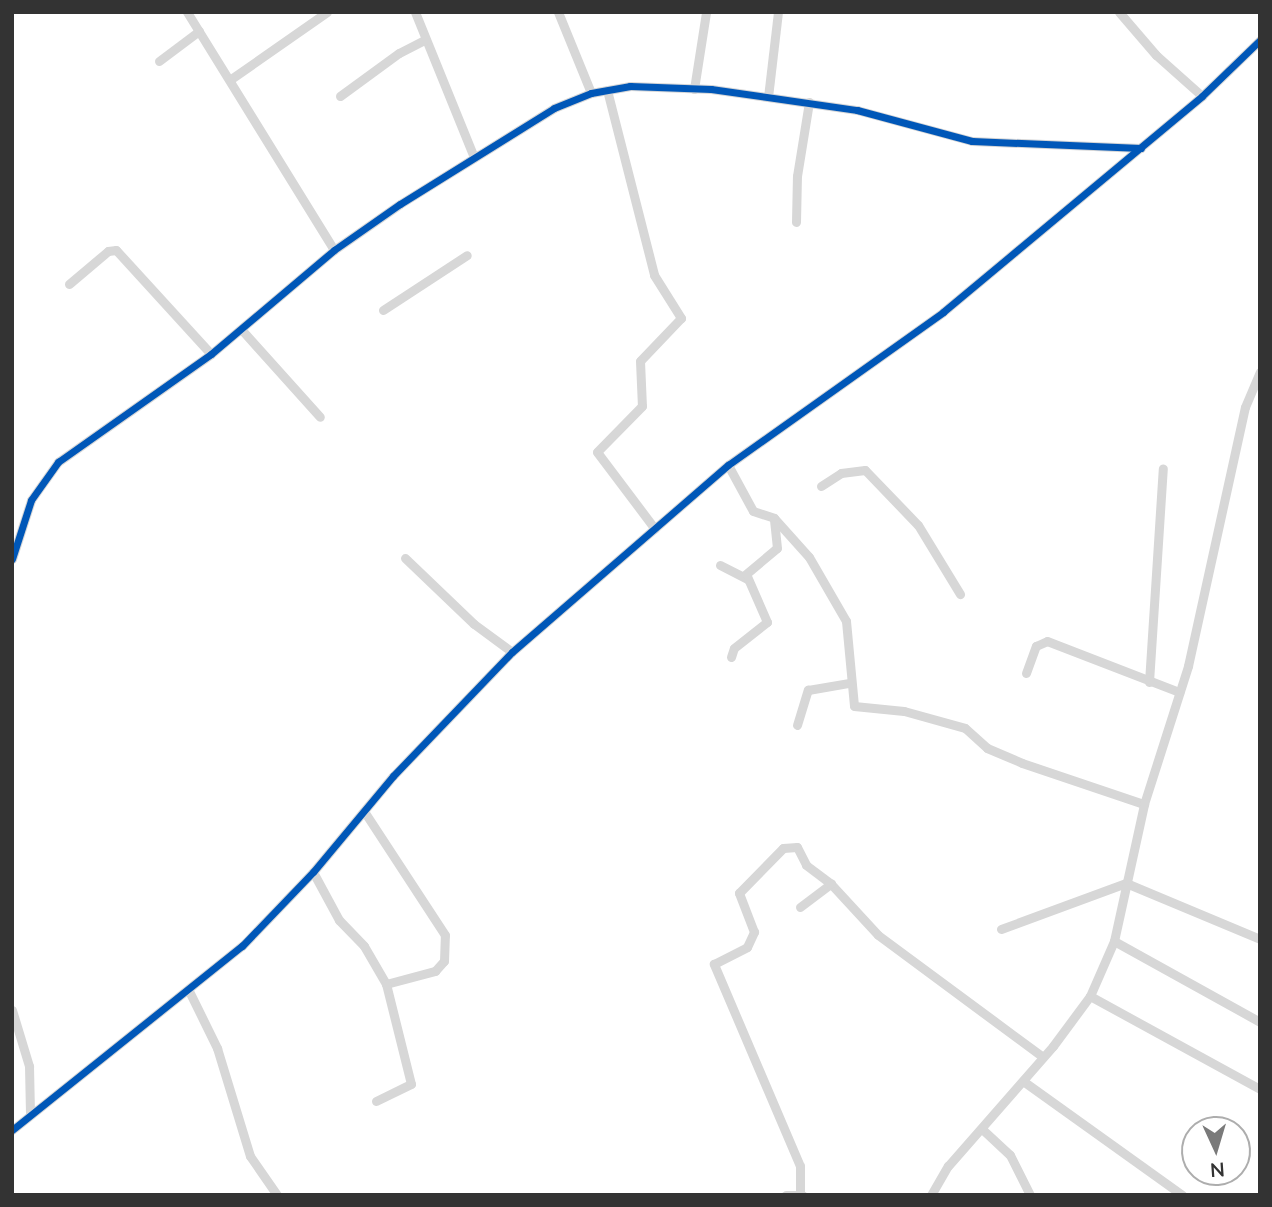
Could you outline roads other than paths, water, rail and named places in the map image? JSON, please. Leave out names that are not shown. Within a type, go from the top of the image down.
[{"type":"street","points":[[231,79],[327,12]]},
{"type":"street","points":[[415,12],[474,157]]},
{"type":"street","points":[[558,12],[591,93]]},
{"type":"street","points":[[694,89],[706,12]]},
{"type":"street","points":[[768,97],[778,12]]},
{"type":"street","points":[[1119,12],[1156,55],[1202,96]]},
{"type":"street","points":[[189,13],[334,250]]},
{"type":"street","points":[[159,61],[199,31]]},
{"type":"street","points":[[340,96],[399,53],[425,40]]},
{"type":"street","points":[[12,1130],[242,946],[313,872],[365,811],[512,652],[728,465],[943,312],[1202,96],[1260,40]]},
{"type":"street","points":[[12,559],[31,500],[58,462],[211,354],[334,250],[474,157],[554,108],[591,93],[607,90],[694,89],[857,110],[972,141],[1141,148]]},
{"type":"street","points":[[607,90],[654,275],[681,318],[640,361],[642,406],[597,452],[655,529]]},
{"type":"street","points":[[796,222],[797,176],[809,102]]},
{"type":"street","points":[[69,284],[108,251],[116,250],[211,354]]},
{"type":"street","points":[[383,310],[467,255]]},
{"type":"street","points":[[241,329],[320,416]]},
{"type":"street","points":[[931,1195],[948,1166],[1043,1058],[1090,996],[1114,941],[1143,804],[1179,692],[1239,431],[1260,372]]},
{"type":"street","points":[[728,465],[752,511],[774,519],[795,540],[846,621],[851,642],[849,683],[854,706],[904,711],[965,728],[975,733],[982,745],[1022,763],[1143,804]]},
{"type":"street","points":[[1149,682],[1163,468]]},
{"type":"street","points":[[821,486],[841,473],[865,470],[918,525],[960,594]]},
{"type":"street","points":[[774,519],[777,548]]},
{"type":"street","points":[[747,579],[751,568],[777,548],[795,540]]},
{"type":"street","points":[[405,558],[474,624],[512,652]]},
{"type":"street","points":[[720,565],[747,579],[766,622],[734,648],[731,657]]},
{"type":"street","points":[[1026,673],[1036,646],[1047,640],[1179,692]]},
{"type":"street","points":[[797,725],[808,690],[849,683]]},
{"type":"street","points":[[365,811],[445,934],[447,949],[435,971],[386,984]]},
{"type":"street","points":[[786,1195],[801,1194],[800,1167],[714,964],[747,947],[754,932],[739,893],[783,848],[797,847],[806,865],[831,884],[878,935],[1043,1058]]},
{"type":"street","points":[[313,872],[339,920],[364,946],[386,984],[411,1084],[376,1101]]},
{"type":"street","points":[[1001,929],[1126,883],[1260,939]]},
{"type":"street","points":[[800,907],[831,884]]},
{"type":"street","points":[[1114,941],[1260,1022]]},
{"type":"street","points":[[189,991],[218,1048],[250,1156],[277,1195]]},
{"type":"street","points":[[1090,996],[1260,1089]]},
{"type":"street","points":[[12,1010],[29,1066],[30,1113]]},
{"type":"street","points":[[1023,1081],[1182,1195]]},
{"type":"street","points":[[982,1129],[1010,1155],[1030,1195]]}]
